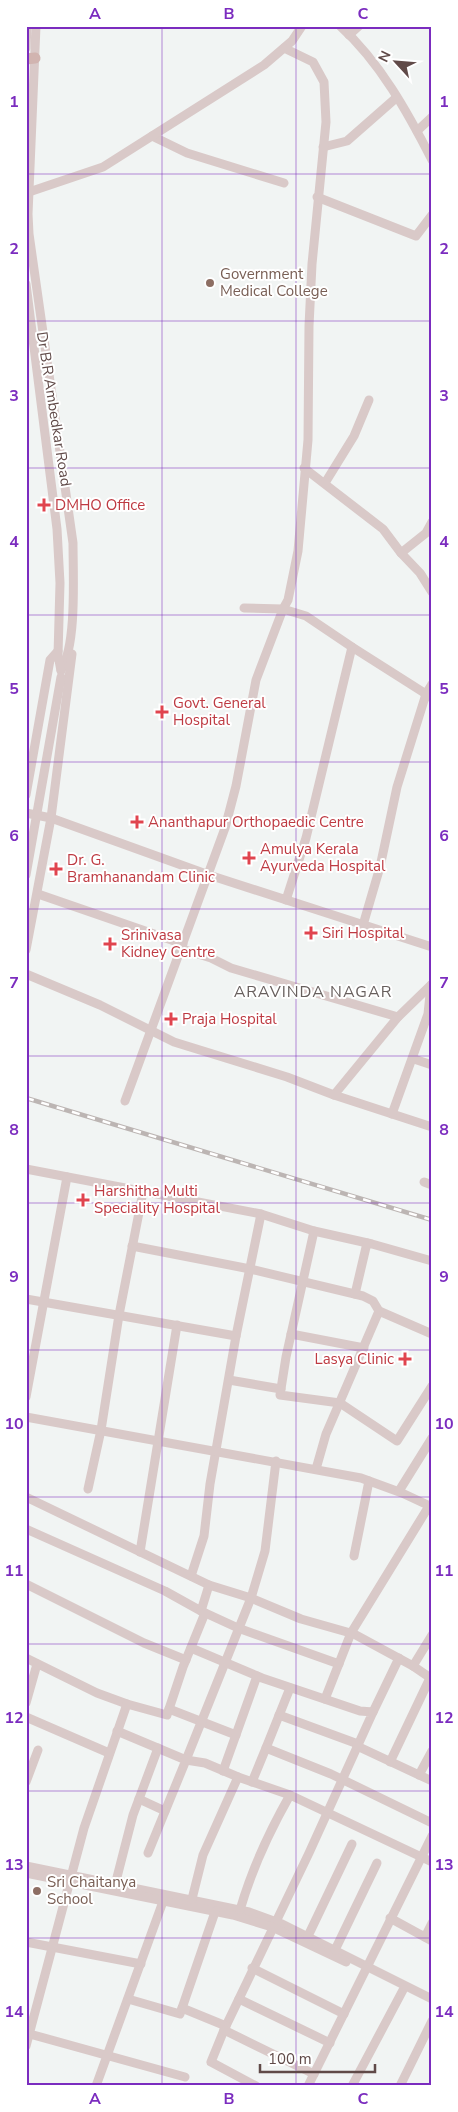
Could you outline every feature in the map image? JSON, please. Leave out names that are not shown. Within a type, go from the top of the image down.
[{"type":"street","points":[[26,48],[27,26]]},
{"type":"street","name":"Dr B.R Ambedkar Road","points":[[36,26],[31,59],[27,193],[30,244],[51,401],[72,526],[73,581],[69,651],[68,660],[61,673]]},
{"type":"street","points":[[27,193],[103,167],[264,65],[292,41],[302,26]]},
{"type":"street","points":[[340,26],[373,60],[431,157]]},
{"type":"street","points":[[349,35],[359,26]]},
{"type":"street","points":[[125,1101],[225,828],[236,786],[256,680],[282,610],[288,600],[298,551],[308,440],[309,326],[317,197],[326,122],[324,82],[313,62],[284,48]]},
{"type":"street","points":[[323,147],[347,141],[396,98]]},
{"type":"street","points":[[417,131],[432,117]]},
{"type":"street","points":[[152,136],[187,153],[284,183]]},
{"type":"street","points":[[317,197],[416,236],[432,214]]},
{"type":"street","name":"Dr B.R Ambedkar Road","points":[[26,284],[58,540],[60,583],[58,651],[61,673],[26,875]]},
{"type":"street","points":[[324,483],[357,431],[369,400]]},
{"type":"street","points":[[304,468],[383,529],[401,553],[420,573],[432,592]]},
{"type":"street","points":[[401,553],[426,534],[432,522]]},
{"type":"street","points":[[244,608],[282,610],[306,616],[429,696]]},
{"type":"street","points":[[286,900],[306,838],[352,647]]},
{"type":"street","points":[[26,795],[28,768],[50,660],[58,651]]},
{"type":"street","points":[[26,950],[51,818],[71,676],[72,654],[69,651]]},
{"type":"street","points":[[363,925],[380,867],[397,787],[432,684]]},
{"type":"street","points":[[26,813],[51,818],[208,875],[432,947]]},
{"type":"street","points":[[38,894],[211,958],[231,968],[398,1016]]},
{"type":"street","points":[[26,974],[100,1005],[174,1042],[251,1064],[334,1095],[432,1128]]},
{"type":"street","points":[[334,1095],[398,1016],[431,984]]},
{"type":"street","points":[[392,1114],[430,1014],[431,984]]},
{"type":"street","points":[[414,1059],[432,1065]]},
{"type":"street","points":[[26,1169],[262,1214],[314,1231],[367,1243],[432,1262]]},
{"type":"street","points":[[26,1397],[67,1177]]},
{"type":"street","points":[[88,1489],[101,1430],[119,1315],[143,1192]]},
{"type":"street","points":[[191,1576],[204,1536],[236,1336],[262,1214]]},
{"type":"street","points":[[314,1231],[291,1334],[280,1395],[340,1403],[397,1441],[432,1386]]},
{"type":"street","points":[[355,1294],[367,1243]]},
{"type":"street","points":[[132,1246],[250,1269],[355,1294],[373,1301],[379,1311],[432,1334]]},
{"type":"street","points":[[26,1299],[236,1336]]},
{"type":"street","points":[[316,1469],[326,1434],[379,1311]]},
{"type":"street","points":[[140,1552],[177,1325]]},
{"type":"street","points":[[291,1334],[364,1348]]},
{"type":"street","points":[[229,1380],[281,1389]]},
{"type":"street","points":[[26,1417],[316,1469],[369,1481],[399,1491],[430,1507],[351,1634],[325,1699]]},
{"type":"street","points":[[399,1491],[432,1438]]},
{"type":"street","points":[[148,1853],[203,1722],[251,1598],[266,1551],[276,1461]]},
{"type":"street","points":[[354,1556],[369,1481]]},
{"type":"street","points":[[26,1497],[209,1585],[251,1598],[301,1619],[351,1634],[399,1658],[431,1679],[390,1762]]},
{"type":"street","points":[[26,1529],[165,1592],[238,1628],[339,1664]]},
{"type":"street","points":[[26,1584],[144,1643],[186,1660]]},
{"type":"street","points":[[26,1658],[97,1693],[167,1715],[203,1612],[209,1585]]},
{"type":"street","points":[[413,1666],[432,1634]]},
{"type":"street","points":[[191,1648],[290,1688],[360,1712],[373,1712]]},
{"type":"street","points":[[256,2086],[211,2062],[252,1968],[399,1658]]},
{"type":"street","points":[[26,1703],[37,1664]]},
{"type":"street","points":[[223,1771],[257,1676]]},
{"type":"street","points":[[252,1782],[290,1688]]},
{"type":"street","points":[[26,2046],[84,1828],[127,1704]]},
{"type":"street","points":[[170,1709],[236,1735]]},
{"type":"street","points":[[279,1716],[358,1745],[432,1781]]},
{"type":"street","points":[[26,1717],[109,1753]]},
{"type":"street","points":[[117,1731],[186,1760],[205,1763],[290,1795],[432,1862]]},
{"type":"street","points":[[115,1884],[138,1799],[158,1748]]},
{"type":"street","points":[[266,1748],[342,1780],[432,1823]]},
{"type":"street","points":[[26,1782],[38,1750]]},
{"type":"street","points":[[419,1775],[432,1751]]},
{"type":"street","points":[[192,1898],[203,1855],[238,1777]]},
{"type":"street","points":[[240,1910],[250,1876],[266,1838],[290,1795]]},
{"type":"street","points":[[138,1799],[165,1811]]},
{"type":"street","points":[[308,2086],[432,1836]]},
{"type":"street","points":[[308,1936],[352,1844]]},
{"type":"street","points":[[335,1950],[377,1863]]},
{"type":"street","points":[[26,1866],[71,1880],[115,1884],[215,1912],[274,1924],[432,1999]]},
{"type":"street","points":[[26,1873],[164,1897],[192,1898],[240,1910],[308,1936],[402,1990],[432,2004]]},
{"type":"street","points":[[96,2086],[164,1897]]},
{"type":"street","points":[[128,1999],[180,2014],[215,1912]]},
{"type":"street","points":[[390,1918],[428,1939],[432,1923]]},
{"type":"street","points":[[26,1942],[141,1964]]},
{"type":"street","points":[[252,1968],[344,2014]]},
{"type":"street","points":[[352,2086],[402,1990]]},
{"type":"street","points":[[239,1999],[330,2043]]},
{"type":"street","points":[[182,2008],[314,2074]]},
{"type":"street","points":[[400,2086],[432,2022]]},
{"type":"street","points":[[28,2033],[185,2077]]},
{"type":"railway","points":[[26,1098],[432,1220]]},
{"type":"place","name":"Government Medical College","points":[[210,283]]},
{"type":"place","name":"DMHO Office","points":[[44,505]]},
{"type":"place","name":"Govt. General Hospital","points":[[162,712]]},
{"type":"place","name":"Ananthapur Orthopaedic Centre","points":[[137,822]]},
{"type":"place","name":"Amulya Kerala Ayurveda Hospital","points":[[249,858]]},
{"type":"place","name":"Dr. G. Bramhanandam Clinic","points":[[56,869]]},
{"type":"place","name":"Siri Hospital","points":[[311,933]]},
{"type":"place","name":"Srinivasa Kidney Centre","points":[[110,944]]},
{"type":"place","name":"Praja Hospital","points":[[171,1019]]},
{"type":"place","name":"Harshitha Multi Speciality Hospital","points":[[83,1200]]},
{"type":"place","name":"Lasya Clinic","points":[[405,1359]]},
{"type":"place","name":"Sri Chaitanya School","points":[[37,1891]]},
{"type":"district","name":"ARAVINDA NAGAR","points":[[313,992]]}]
